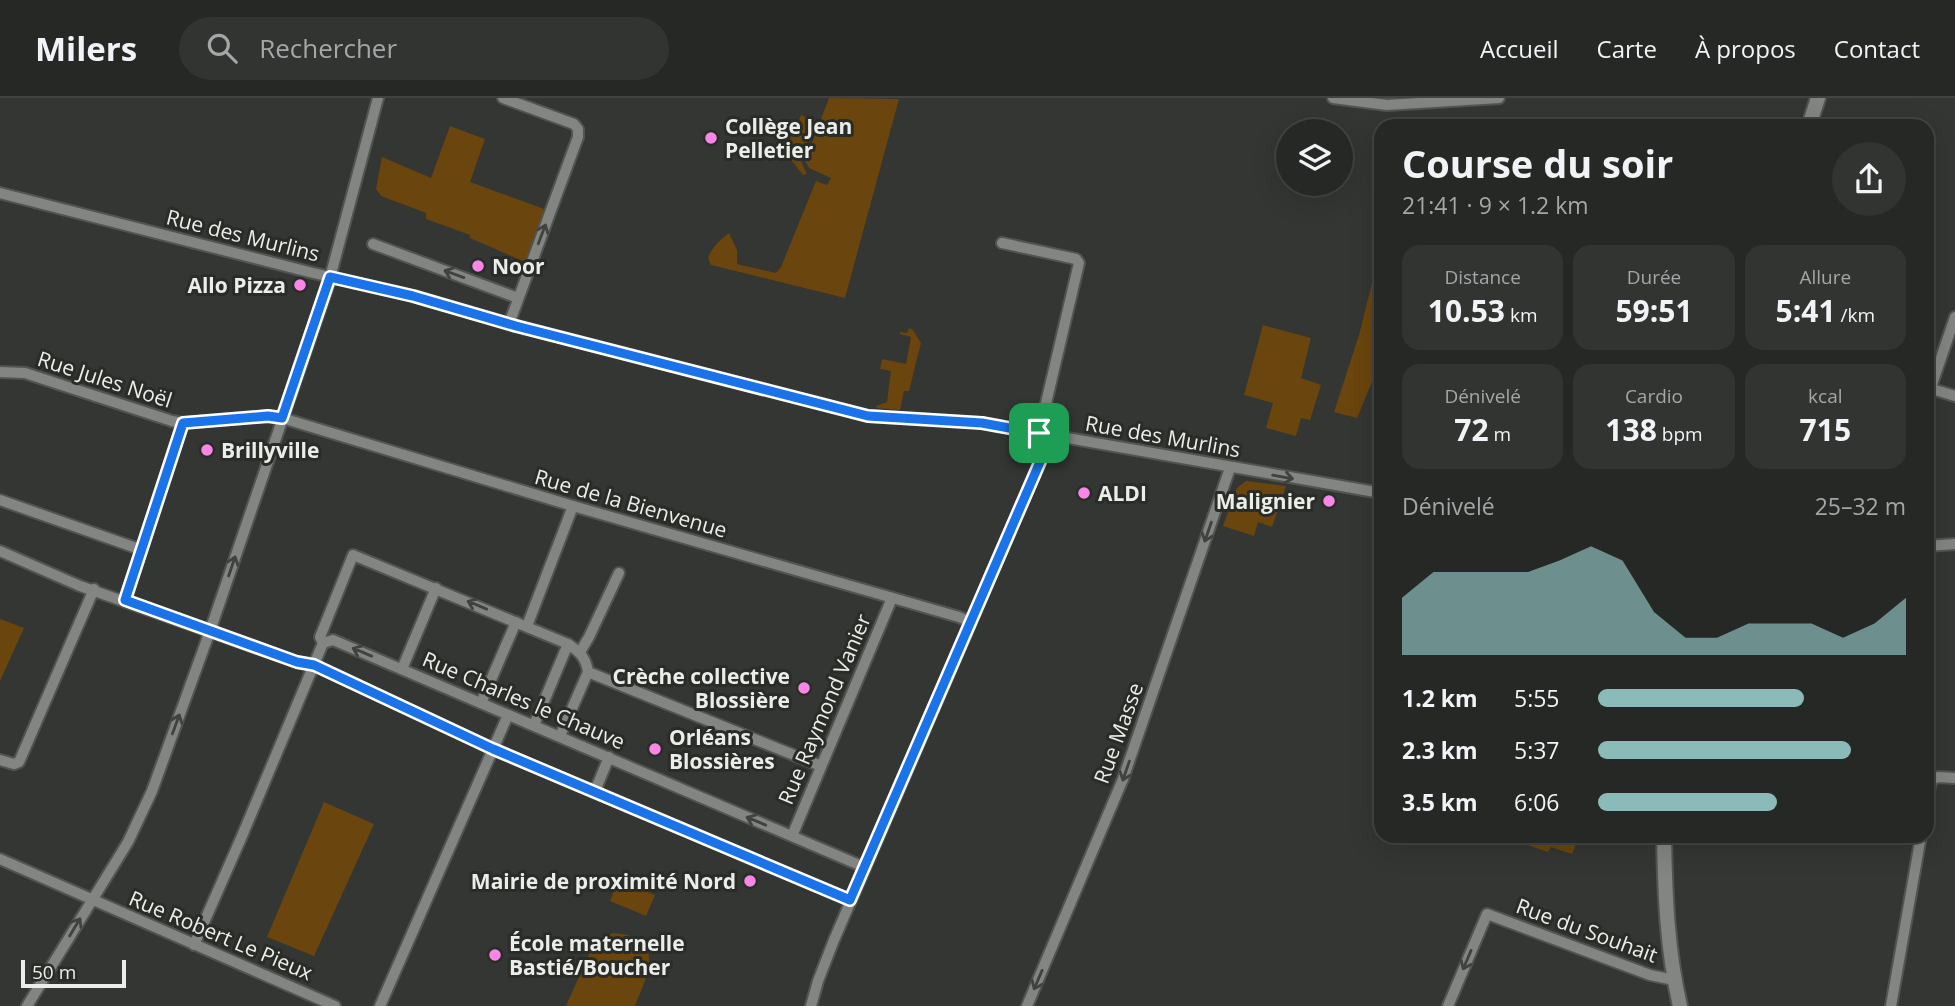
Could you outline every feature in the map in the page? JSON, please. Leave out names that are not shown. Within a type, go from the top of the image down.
[{"type":"street","points":[[27,1006],[128,842],[152,791],[210,631],[330,277],[378,98]]},
{"type":"street","points":[[503,98],[574,124],[579,136],[509,324]]},
{"type":"street","points":[[1333,98],[1387,105],[1499,98]]},
{"type":"street","points":[[1811,119],[1818,98]]},
{"type":"street","name":"Rue des Murlins","points":[[0,193],[413,296],[509,324],[868,416],[982,423],[1374,492]]},
{"type":"street","points":[[811,1006],[850,900],[1043,455],[1043,434],[1079,264],[1076,259],[1002,243]]},
{"type":"street","points":[[373,244],[518,298]]},
{"type":"street","points":[[1934,379],[1955,317]]},
{"type":"street","name":"Rue Jules Noël","points":[[0,372],[25,373],[183,423],[268,416],[282,418]]},
{"type":"street","points":[[1934,394],[1955,396]]},
{"type":"street","name":"Rue de la Bienvenue","points":[[282,418],[971,622]]},
{"type":"street","points":[[125,600],[183,423]]},
{"type":"street","name":"Rue Masse","points":[[1027,1006],[1123,779],[1230,468]]},
{"type":"street","points":[[0,499],[142,550]]},
{"type":"street","points":[[481,704],[521,624],[573,506]]},
{"type":"street","points":[[1934,546],[1955,544]]},
{"type":"street","points":[[0,551],[80,586],[297,662],[314,665],[493,749],[850,900]]},
{"type":"street","points":[[194,945],[323,643],[320,637],[353,555],[568,644],[580,652],[588,672],[561,736]]},
{"type":"street","points":[[580,652],[619,573]]},
{"type":"street","points":[[402,669],[436,588]]},
{"type":"street","points":[[0,760],[14,764],[19,762],[93,589]]},
{"type":"street","name":"Rue Raymond Vanier","points":[[792,836],[892,598]]},
{"type":"street","name":"Rue Charles le Chauve","points":[[323,643],[333,640],[864,867]]},
{"type":"street","points":[[534,725],[568,644]]},
{"type":"street","points":[[588,672],[821,766]]},
{"type":"street","points":[[380,1006],[508,715]]},
{"type":"street","points":[[595,791],[609,757]]},
{"type":"street","points":[[1934,779],[1955,778]]},
{"type":"street","points":[[1664,843],[1666,913],[1680,1006]]},
{"type":"street","points":[[1891,1006],[1920,843]]},
{"type":"street","name":"Rue Robert Le Pieux","points":[[0,859],[335,1006]]},
{"type":"street","name":"Rue du Souhait","points":[[1448,1006],[1487,914],[1650,975],[1674,980]]},
{"type":"shaded area","points":[[829,98],[899,99],[845,298],[711,265],[708,258],[712,250],[729,233],[737,250],[737,264],[776,273],[781,267],[816,181],[827,185],[831,178],[809,168],[805,161]]},
{"type":"shaded area","points":[[801,115],[816,121],[800,159],[807,174],[803,175],[761,122],[794,133]]},
{"type":"shaded area","points":[[450,126],[485,139],[470,182],[544,209],[525,262],[470,238],[470,235],[426,219],[426,213],[381,196],[376,189],[382,157],[431,178]]},
{"type":"shaded area","points":[[1372,283],[1374,377],[1357,418],[1334,412],[1359,335]]},
{"type":"shaded area","points":[[1263,325],[1311,338],[1301,378],[1321,385],[1310,420],[1301,418],[1296,436],[1266,428],[1273,403],[1244,395]]},
{"type":"shaded area","points":[[909,328],[921,343],[909,391],[904,391],[900,410],[877,408],[876,406],[887,402],[891,371],[880,369],[882,359],[906,364],[911,337],[900,332],[907,333]]},
{"type":"shaded area","points":[[1246,481],[1286,486],[1272,527],[1258,522],[1254,536],[1223,526],[1237,488]]},
{"type":"shaded area","points":[[0,619],[24,628],[0,681]]},
{"type":"shaded area","points":[[324,802],[374,824],[314,956],[267,937]]},
{"type":"shaded area","points":[[1522,843],[1577,843],[1572,854],[1551,847],[1548,852]]},
{"type":"shaded area","points":[[619,879],[655,895],[646,916],[610,901]]},
{"type":"shaded area","points":[[613,933],[641,941],[647,949],[648,969],[635,1006],[566,1006],[593,945]]},
{"type":"place","name":"Collège Jean Pelletier","points":[[711,138]]},
{"type":"place","name":"Noor","points":[[478,266]]},
{"type":"place","name":"Allo Pizza","points":[[300,285]]},
{"type":"place","name":"Brillyville","points":[[207,450]]},
{"type":"place","name":"ALDI","points":[[1084,493]]},
{"type":"place","name":"Malignier","points":[[1329,501]]},
{"type":"place","name":"Crèche collective Blossière","points":[[804,688]]},
{"type":"place","name":"Orléans Blossières","points":[[655,749]]},
{"type":"place","name":"Mairie de proximité Nord","points":[[750,881]]},
{"type":"place","name":"École maternelle Bastié/Boucher","points":[[495,955]]},
{"type":"route","points":[[330,277],[413,296],[516,326],[868,416],[982,423],[1039,433],[1047,435],[1043,455],[850,900],[493,749],[314,665],[297,662],[125,600],[183,423],[268,416],[282,418],[330,277]]}]
